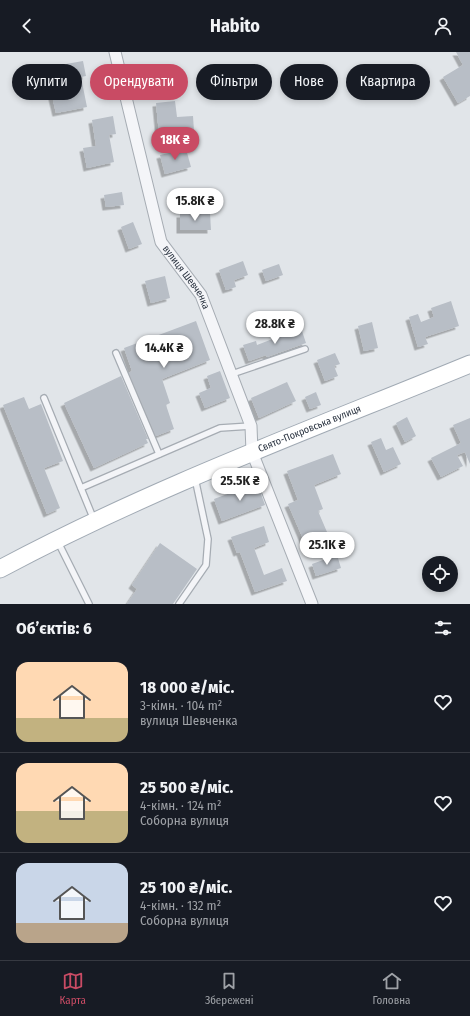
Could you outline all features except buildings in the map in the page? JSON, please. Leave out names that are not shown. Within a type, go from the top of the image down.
[{"type":"main road","name":"Свято-Покровська вулиця","points":[[0,569],[56,539],[194,475],[470,364]]},
{"type":"street","name":"вулиця Шевченка","points":[[115,52],[161,242],[202,295],[252,426],[252,452]]},
{"type":"street","points":[[252,452],[312,604]]},
{"type":"lane","points":[[232,374],[305,349]]},
{"type":"lane","points":[[116,353],[159,454]]},
{"type":"lane","points":[[44,398],[94,521]]},
{"type":"lane","points":[[81,488],[220,428],[252,426]]},
{"type":"lane","points":[[179,604],[206,565],[208,539],[194,475]]},
{"type":"lane","points":[[56,539],[89,604]]}]
